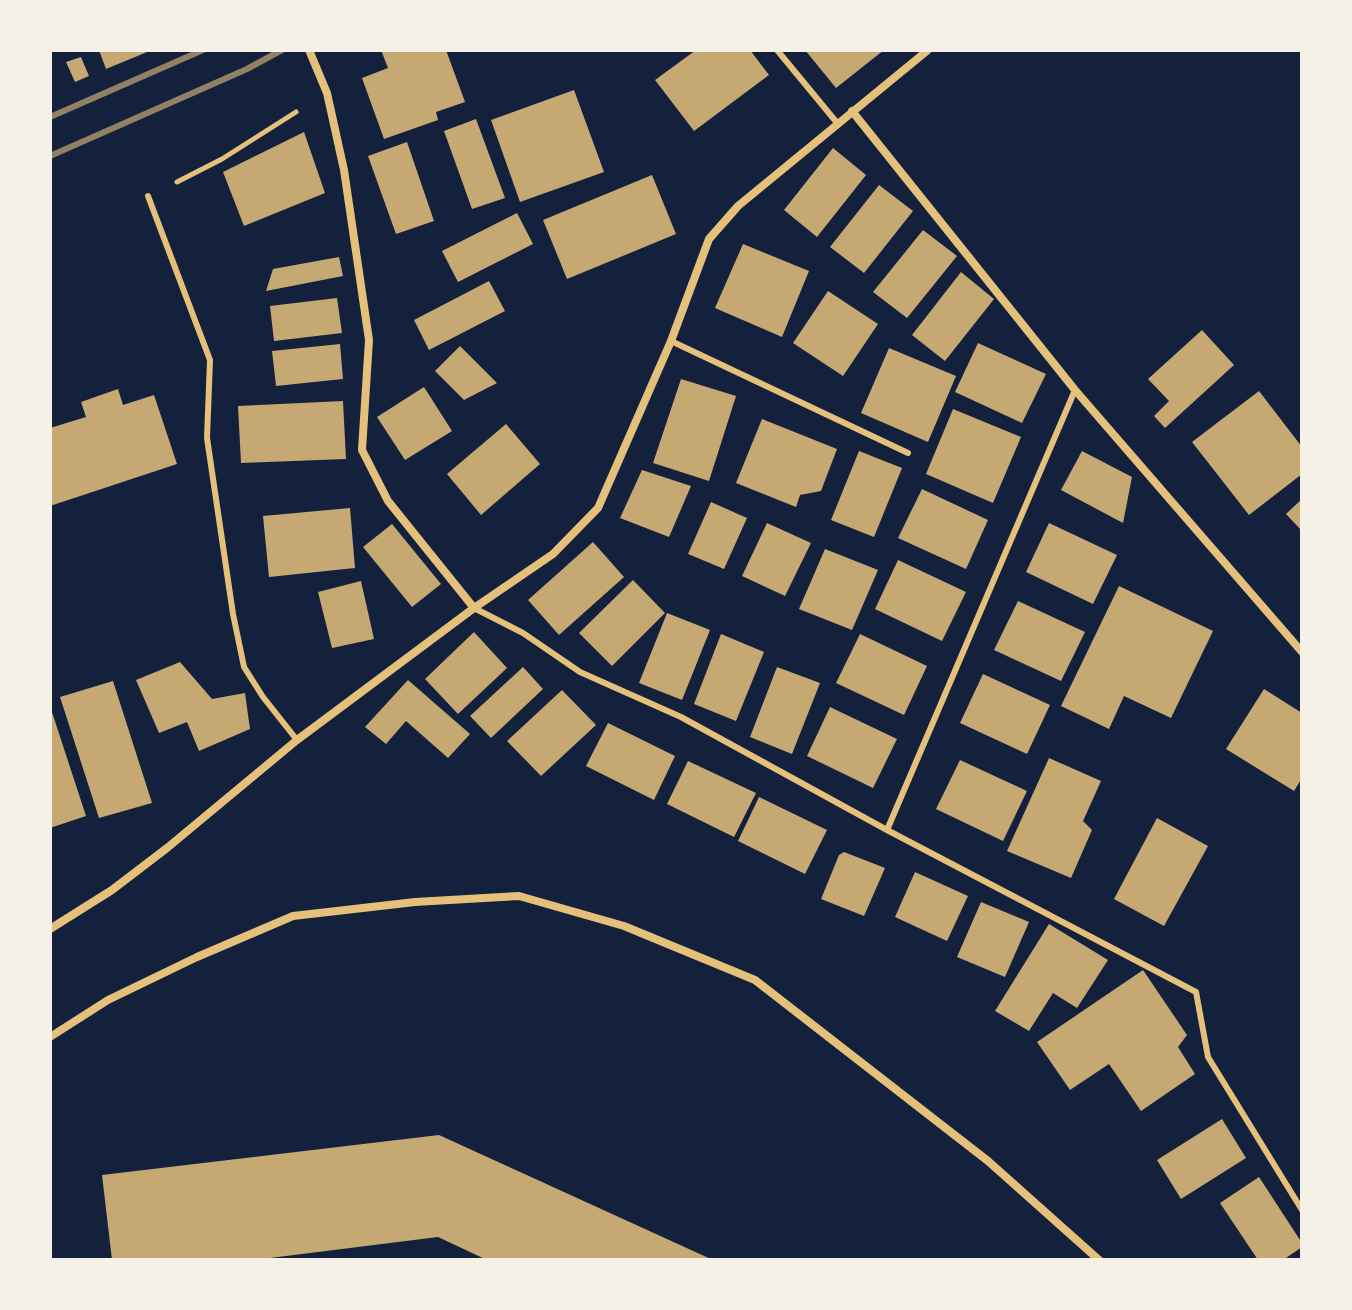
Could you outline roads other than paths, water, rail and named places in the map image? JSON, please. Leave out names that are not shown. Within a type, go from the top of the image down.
[{"type":"street","points":[[309,50],[327,93],[344,170],[369,340],[362,450],[388,501],[474,608]]},
{"type":"street","points":[[50,929],[112,890],[297,740],[474,608],[553,554],[598,508],[671,341],[709,239],[738,206],[928,50]]},
{"type":"street","points":[[852,111],[1075,390],[1302,652]]},
{"type":"street","points":[[50,1037],[108,1000],[293,916],[415,902],[519,896],[624,926],[755,980],[988,1161],[1099,1260]]},
{"type":"lane","points":[[777,50],[838,124]]},
{"type":"lane","points":[[148,196],[210,360],[207,438],[244,667],[297,740]]},
{"type":"lane","points":[[671,341],[908,453]]},
{"type":"lane","points":[[887,830],[1075,390]]},
{"type":"lane","points":[[474,608],[523,633],[580,672],[681,717],[887,830],[1196,992],[1208,1057],[1302,1210]]},
{"type":"railway","points":[[50,117],[203,50]]},
{"type":"railway","points":[[50,156],[247,69],[282,50]]}]
